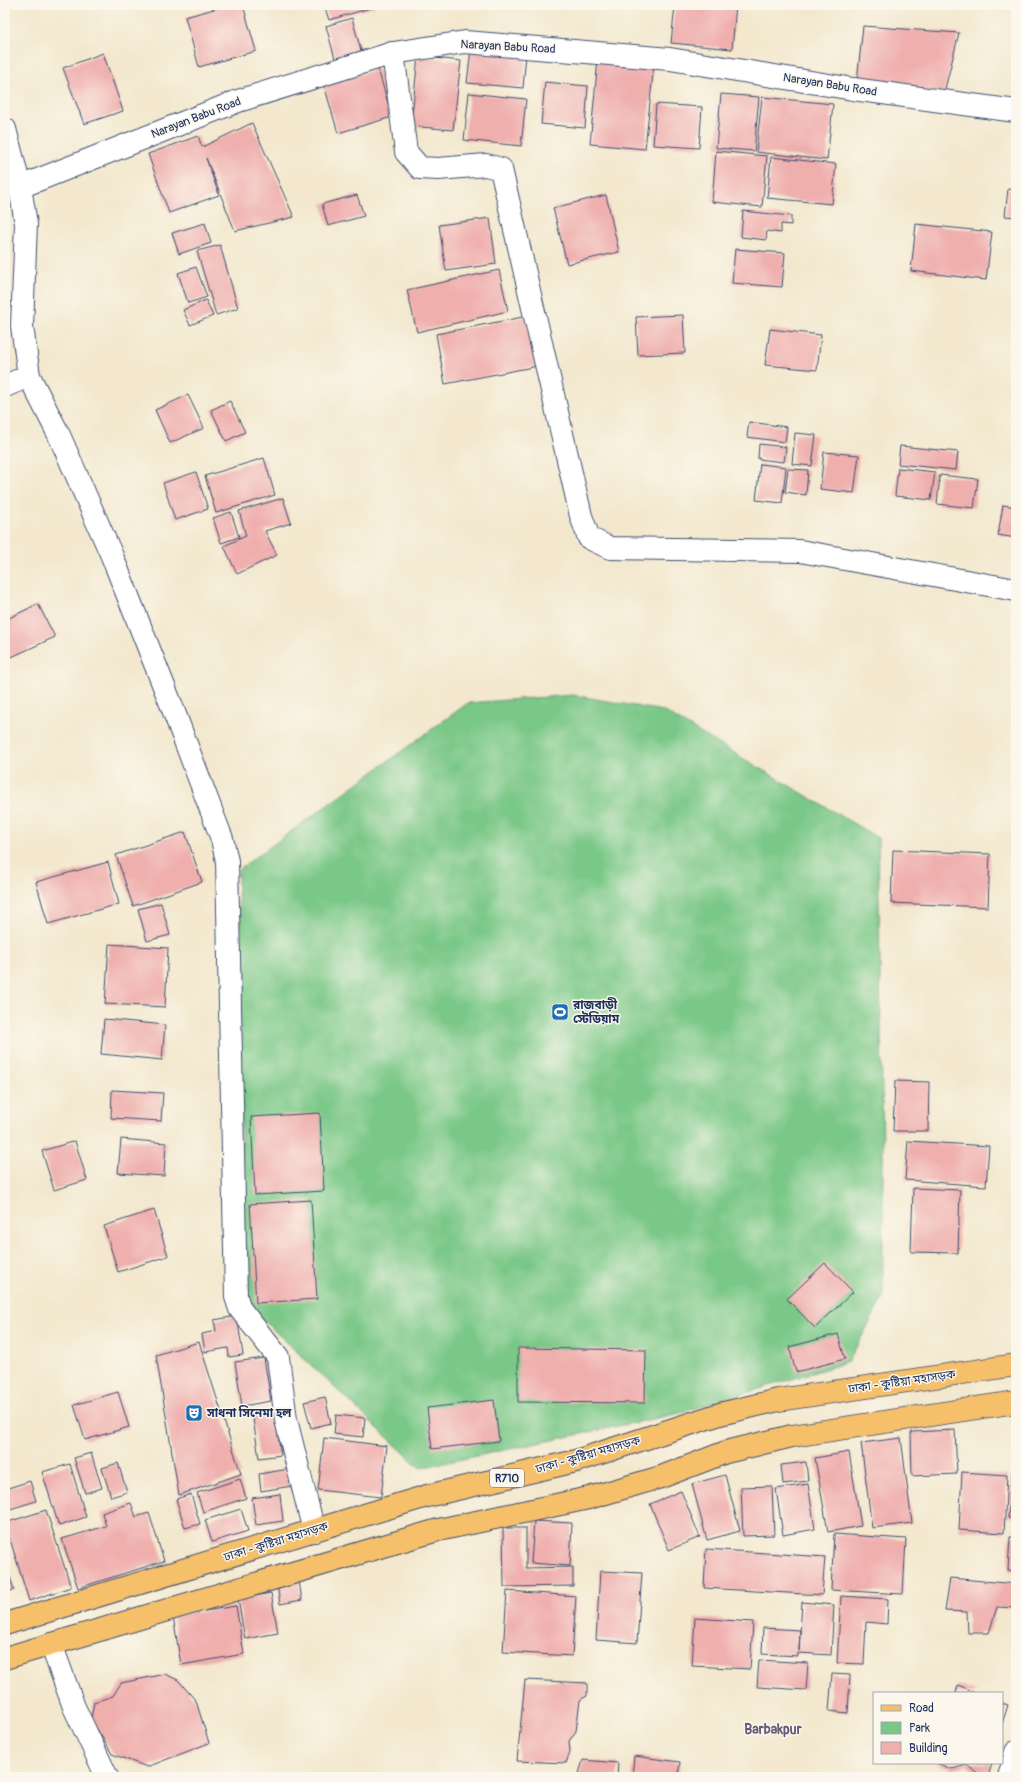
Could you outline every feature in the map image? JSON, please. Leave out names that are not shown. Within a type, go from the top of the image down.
[{"type":"main road","name":"ঢাকা - কুষ্টিয়া মহাসড়ক","points":[[5,1624],[427,1496],[576,1461],[720,1414],[778,1400],[1016,1365]]},
{"type":"main road","points":[[5,1658],[438,1530],[589,1498],[661,1477],[726,1452],[792,1436],[1016,1402]]},
{"type":"street","name":"Narayan Babu Road","points":[[20,187],[238,101],[393,53],[466,42],[670,59],[852,89],[1016,111]]},
{"type":"street","points":[[393,53],[406,152],[420,168],[438,169],[486,165],[501,169],[581,516],[589,538],[610,548],[800,551],[1016,590]]},
{"type":"street","points":[[5,129],[20,187],[26,224],[22,326],[29,376],[59,435],[112,556],[171,704],[222,839],[227,861],[236,1297],[240,1309],[278,1357],[286,1420],[314,1531]]},
{"type":"street","points":[[5,386],[29,376]]},
{"type":"street","points":[[51,1644],[74,1708],[107,1777]]},
{"type":"street","points":[[1009,1777],[1016,1752]]},
{"type":"green space","name":"রাজবাড়ী স্টেডিয়াম","points":[[573,695],[663,711],[878,838],[883,1154],[883,1298],[848,1362],[680,1413],[420,1468],[243,1301],[238,870],[468,703]]},
{"type":"building","points":[[229,5],[243,5],[256,51],[199,67],[185,17]]},
{"type":"building","points":[[324,5],[374,5],[374,7],[329,20]]},
{"type":"building","points":[[675,5],[736,5],[732,49],[671,43]]},
{"type":"building","points":[[352,18],[361,51],[335,59],[326,26]]},
{"type":"building","points":[[863,26],[959,33],[944,93],[857,81]]},
{"type":"building","points":[[471,49],[526,54],[523,88],[467,83]]},
{"type":"building","points":[[103,53],[123,111],[84,124],[63,68]]},
{"type":"building","points":[[418,56],[461,61],[453,130],[411,126]]},
{"type":"building","points":[[598,59],[654,64],[645,149],[590,144]]},
{"type":"building","points":[[378,69],[392,117],[338,133],[324,85]]},
{"type":"building","points":[[545,82],[588,86],[585,128],[541,124]]},
{"type":"building","points":[[469,93],[526,99],[521,146],[464,140]]},
{"type":"building","points":[[721,94],[759,97],[754,151],[716,148]]},
{"type":"building","points":[[762,97],[833,104],[827,160],[756,152]]},
{"type":"building","points":[[656,104],[702,107],[699,148],[653,145]]},
{"type":"building","points":[[252,123],[294,217],[235,231],[206,158],[219,195],[169,213],[148,154],[198,136],[202,147]]},
{"type":"building","points":[[716,151],[767,156],[762,207],[712,202]]},
{"type":"building","points":[[771,157],[836,164],[832,204],[767,198]]},
{"type":"building","points":[[1008,189],[1016,190],[1016,217],[1005,216]]},
{"type":"building","points":[[357,195],[364,216],[328,226],[322,204]]},
{"type":"building","points":[[606,195],[619,252],[567,264],[553,208]]},
{"type":"building","points":[[743,211],[791,216],[791,225],[781,224],[781,233],[767,231],[766,240],[741,237]]},
{"type":"building","points":[[490,218],[496,264],[446,271],[439,225]]},
{"type":"building","points":[[205,223],[211,243],[179,254],[172,233]]},
{"type":"building","points":[[916,224],[992,232],[986,280],[911,271]]},
{"type":"building","points":[[220,245],[238,308],[216,315],[197,251]]},
{"type":"building","points":[[735,249],[785,253],[782,287],[732,283]]},
{"type":"building","points":[[196,267],[207,297],[188,303],[178,273]]},
{"type":"building","points":[[499,270],[508,311],[417,332],[407,290]]},
{"type":"building","points":[[206,300],[213,316],[190,325],[183,310]]},
{"type":"building","points":[[533,315],[543,365],[445,384],[436,334]]},
{"type":"building","points":[[683,315],[685,353],[638,355],[636,317]]},
{"type":"building","points":[[770,329],[821,335],[817,370],[765,365]]},
{"type":"building","points":[[188,395],[204,428],[170,443],[155,410]]},
{"type":"building","points":[[230,401],[245,432],[226,441],[211,410]]},
{"type":"building","points":[[749,422],[787,427],[785,442],[747,437]]},
{"type":"building","points":[[795,433],[816,435],[812,466],[792,464]]},
{"type":"building","points":[[759,444],[786,447],[784,462],[758,459]]},
{"type":"building","points":[[900,446],[958,452],[956,470],[898,464]]},
{"type":"building","points":[[824,452],[859,455],[854,493],[820,489]]},
{"type":"building","points":[[264,458],[275,495],[216,513],[205,476]]},
{"type":"building","points":[[760,464],[786,467],[782,503],[756,500]]},
{"type":"building","points":[[898,468],[935,472],[931,500],[895,496]]},
{"type":"building","points":[[788,469],[808,470],[806,495],[785,492]]},
{"type":"building","points":[[196,472],[208,509],[175,520],[163,483]]},
{"type":"building","points":[[940,475],[978,479],[974,508],[937,504]]},
{"type":"building","points":[[283,498],[291,523],[265,531],[277,555],[237,574],[224,546],[246,536],[239,511]]},
{"type":"building","points":[[1003,505],[1016,507],[1016,538],[998,535]]},
{"type":"building","points":[[231,512],[239,537],[221,543],[213,518]]},
{"type":"building","points":[[38,604],[55,637],[5,660],[5,620]]},
{"type":"building","points":[[185,832],[202,882],[133,906],[116,855]]},
{"type":"building","points":[[893,850],[990,854],[988,907],[891,903]]},
{"type":"building","points":[[108,862],[119,904],[48,924],[36,882]]},
{"type":"building","points":[[161,903],[170,935],[147,941],[138,909]]},
{"type":"building","points":[[109,944],[168,948],[165,1007],[105,1004]]},
{"type":"building","points":[[104,1019],[165,1025],[162,1060],[101,1054]]},
{"type":"building","points":[[895,1081],[929,1082],[928,1131],[893,1131]]},
{"type":"building","points":[[112,1090],[163,1093],[161,1121],[111,1118]]},
{"type":"building","points":[[320,1113],[324,1191],[255,1195],[251,1117]]},
{"type":"building","points":[[121,1139],[166,1143],[164,1176],[118,1173]]},
{"type":"building","points":[[75,1141],[87,1180],[54,1190],[42,1151]]},
{"type":"building","points":[[908,1141],[989,1146],[986,1186],[905,1180]]},
{"type":"building","points":[[913,1188],[960,1190],[958,1253],[911,1252]]},
{"type":"building","points":[[311,1200],[317,1299],[256,1303],[250,1204]]},
{"type":"building","points":[[154,1210],[168,1256],[118,1272],[104,1226]]},
{"type":"building","points":[[825,1263],[853,1292],[815,1328],[787,1299]]},
{"type":"building","points":[[237,1316],[243,1355],[229,1357],[228,1348],[205,1352],[202,1334],[216,1331],[214,1320]]},
{"type":"building","points":[[838,1334],[845,1359],[796,1372],[789,1347]]},
{"type":"building","name":"সাধনা সিনেমা হল","points":[[199,1342],[241,1474],[179,1495],[156,1355]]},
{"type":"building","points":[[518,1348],[646,1350],[645,1403],[518,1402]]},
{"type":"building","points":[[264,1358],[271,1401],[242,1406],[235,1362]]},
{"type":"building","points":[[118,1392],[129,1427],[85,1440],[74,1405]]},
{"type":"building","points":[[325,1397],[331,1423],[311,1428],[304,1402]]},
{"type":"building","points":[[494,1400],[499,1441],[432,1449],[427,1408]]},
{"type":"building","points":[[274,1409],[281,1455],[259,1458],[252,1412]]},
{"type":"building","points":[[336,1415],[365,1418],[363,1437],[334,1434]]},
{"type":"building","points":[[955,1430],[957,1474],[912,1476],[911,1432]]},
{"type":"building","points":[[324,1438],[387,1446],[381,1497],[318,1490]]},
{"type":"building","points":[[901,1438],[912,1523],[872,1528],[861,1443]]},
{"type":"building","points":[[1015,1443],[1016,1518],[1008,1518]]},
{"type":"building","points":[[849,1452],[861,1526],[828,1532],[815,1458]]},
{"type":"building","points":[[91,1453],[102,1488],[85,1493],[74,1458]]},
{"type":"building","points":[[806,1462],[808,1481],[783,1484],[781,1465]]},
{"type":"building","points":[[118,1463],[127,1492],[111,1497],[102,1468]]},
{"type":"building","points":[[70,1464],[86,1517],[59,1526],[42,1472]]},
{"type":"building","points":[[289,1469],[292,1486],[261,1491],[259,1474]]},
{"type":"building","points":[[962,1472],[1007,1475],[1004,1533],[959,1530]]},
{"type":"building","points":[[725,1475],[740,1531],[707,1540],[692,1484]]},
{"type":"building","points":[[240,1479],[246,1498],[203,1512],[197,1493]]},
{"type":"building","points":[[30,1481],[36,1501],[7,1510],[5,1489]]},
{"type":"building","points":[[808,1484],[815,1529],[783,1535],[776,1489]]},
{"type":"building","points":[[772,1486],[774,1535],[743,1536],[741,1487]]},
{"type":"building","points":[[681,1491],[700,1537],[669,1550],[650,1504]]},
{"type":"building","points":[[191,1494],[200,1524],[185,1528],[176,1499]]},
{"type":"building","points":[[280,1494],[283,1521],[256,1525],[252,1498]]},
{"type":"building","points":[[131,1503],[136,1517],[149,1513],[164,1561],[78,1588],[62,1539],[106,1526],[102,1513]]},
{"type":"building","points":[[241,1509],[248,1531],[212,1542],[205,1520]]},
{"type":"building","points":[[46,1510],[71,1587],[29,1601],[5,1523]]},
{"type":"building","points":[[534,1521],[572,1523],[570,1566],[531,1563]]},
{"type":"building","points":[[503,1528],[526,1528],[526,1568],[573,1567],[573,1586],[504,1587]]},
{"type":"building","points":[[834,1534],[906,1539],[903,1594],[831,1590]]},
{"type":"building","points":[[1010,1537],[1016,1537],[1016,1571],[1008,1570]]},
{"type":"building","points":[[706,1549],[825,1557],[822,1595],[704,1588]]},
{"type":"building","points":[[6,1563],[14,1590],[5,1592],[5,1564]]},
{"type":"building","points":[[600,1571],[642,1573],[637,1643],[596,1640]]},
{"type":"building","points":[[950,1578],[1016,1584],[1016,1608],[997,1607],[989,1633],[968,1633],[967,1612],[945,1611]]},
{"type":"building","points":[[299,1581],[302,1600],[280,1604],[277,1584]]},
{"type":"building","points":[[507,1591],[576,1596],[572,1656],[503,1652]]},
{"type":"building","points":[[271,1593],[278,1633],[245,1639],[238,1599]]},
{"type":"building","points":[[841,1596],[888,1599],[887,1624],[866,1622],[864,1664],[837,1663]]},
{"type":"building","points":[[802,1602],[834,1605],[831,1655],[798,1653],[798,1656],[762,1654],[763,1628],[800,1630],[799,1651]]},
{"type":"building","points":[[236,1606],[244,1654],[181,1665],[173,1616]]},
{"type":"building","points":[[695,1618],[753,1622],[750,1669],[692,1666]]},
{"type":"building","points":[[759,1660],[808,1663],[806,1690],[757,1687]]},
{"type":"building","points":[[165,1674],[178,1680],[196,1701],[209,1743],[147,1767],[112,1754],[91,1719],[94,1702],[113,1696],[121,1683]]},
{"type":"building","points":[[832,1674],[850,1675],[848,1713],[829,1711]]},
{"type":"building","points":[[525,1680],[587,1683],[587,1696],[580,1700],[576,1731],[569,1741],[570,1752],[566,1763],[517,1761]]},
{"type":"building","points":[[958,1685],[975,1692],[956,1692]]},
{"type":"building","points":[[1003,1703],[1008,1705],[1003,1721]]},
{"type":"building","points":[[634,1756],[680,1762],[678,1777],[632,1777]]},
{"type":"building","points":[[583,1760],[618,1763],[617,1777],[578,1777]]},
{"type":"building","points":[[939,1764],[992,1764],[988,1777],[981,1777],[967,1765],[952,1769]]},
{"type":"place","name":"রাজবাড়ী স্টেডিয়াম","points":[[560,1012]]},
{"type":"place","name":"সাধনা সিনেমা হল","points":[[194,1413]]},
{"type":"district","name":"Barbakpur","points":[[773,1729]]}]
